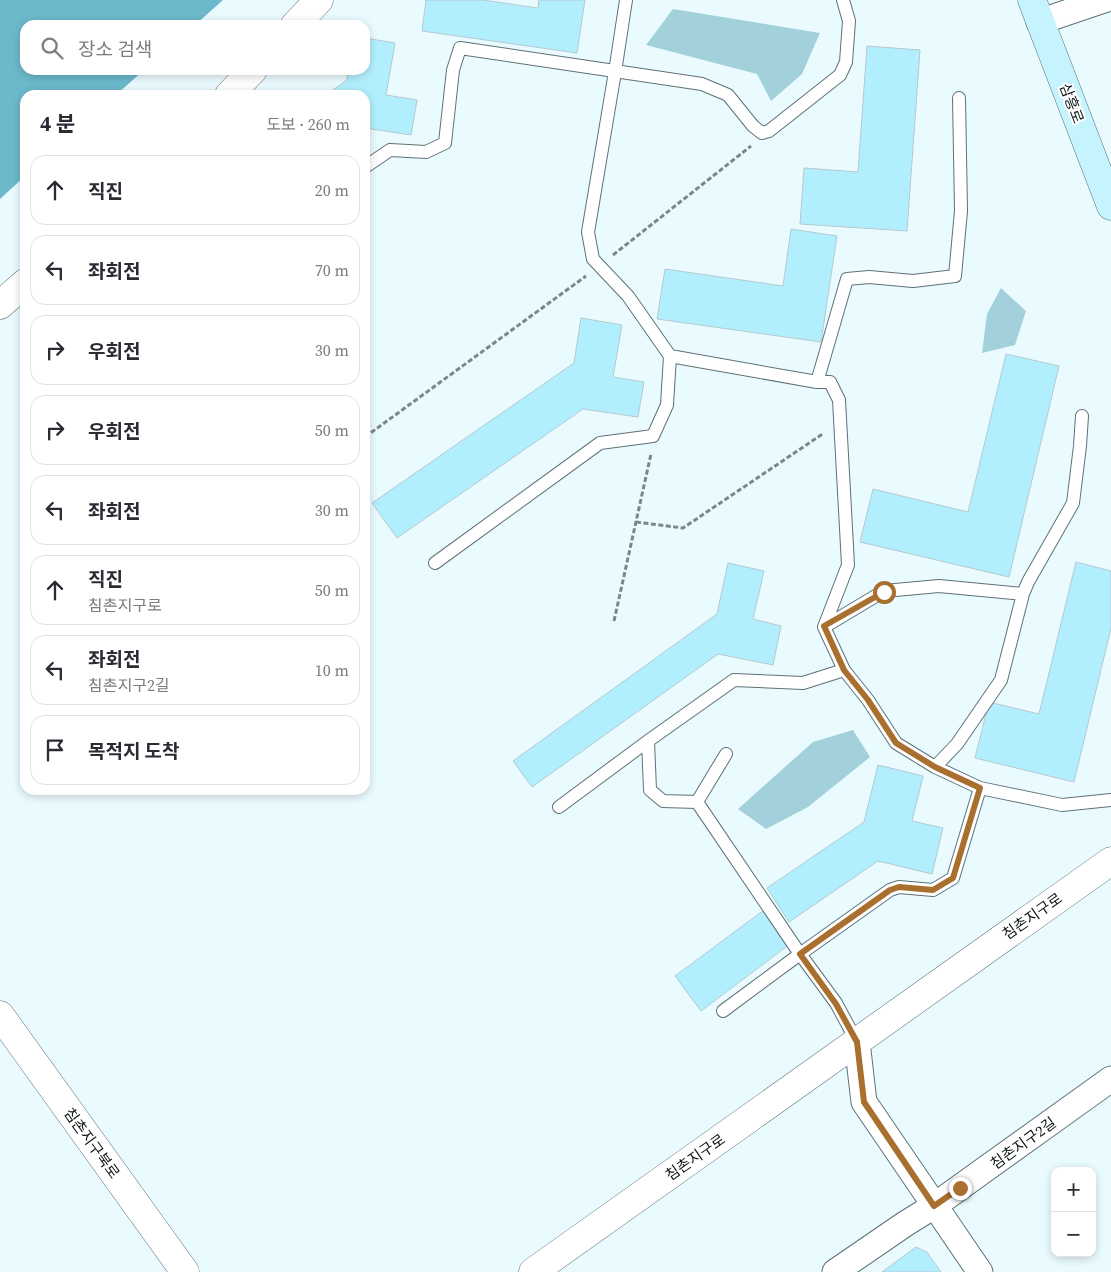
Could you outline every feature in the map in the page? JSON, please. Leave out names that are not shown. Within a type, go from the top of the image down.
[{"type":"main road","name":"삼흥로","points":[[1036,11],[1111,206]]},
{"type":"street","points":[[300,20],[319,0]]},
{"type":"street","points":[[1036,11],[1104,0]]},
{"type":"street","points":[[234,90],[247,75]]},
{"type":"street","points":[[0,305],[20,287]]},
{"type":"street","name":"침촌지구로","points":[[533,1272],[1111,861]]},
{"type":"street","name":"침촌지구북로","points":[[0,1015],[185,1272]]},
{"type":"street","points":[[857,1042],[864,1102],[980,1272]]},
{"type":"street","name":"침촌지구2길","points":[[835,1272],[934,1206],[1111,1080]]},
{"type":"lane","points":[[435,563],[600,443],[653,436],[667,405],[670,356],[628,296],[593,259],[588,232],[616,72],[626,0]]},
{"type":"lane","points":[[370,164],[390,150],[426,152],[446,143],[452,70],[460,48],[702,84],[728,95],[753,126],[762,133],[769,131],[840,75],[846,62],[849,21],[843,0]]},
{"type":"lane","points":[[817,382],[847,279],[869,277],[913,281],[955,276],[962,211],[959,98]]},
{"type":"lane","points":[[670,356],[817,382],[830,382],[839,400],[848,565],[824,626],[844,670],[868,700],[896,743],[935,767],[980,788],[1062,805],[1111,800]]},
{"type":"lane","points":[[935,767],[957,744],[1001,680],[1023,594],[1073,503],[1082,416]]},
{"type":"lane","points":[[824,626],[884,592],[939,586],[1023,594]]},
{"type":"lane","points":[[559,808],[648,741],[734,680],[803,683],[844,670]]},
{"type":"lane","points":[[648,741],[650,790],[663,802],[697,802]]},
{"type":"lane","points":[[697,802],[726,754]]},
{"type":"lane","points":[[724,1012],[800,954],[890,890],[899,887],[933,890],[953,878],[980,788]]},
{"type":"lane","points":[[697,802],[836,1004],[857,1042]]},
{"type":"path","points":[[370,433],[599,266],[769,131]]},
{"type":"path","points":[[636,522],[683,528],[841,421]]},
{"type":"path","points":[[614,621],[656,429]]},
{"type":"shaded area","points":[[0,0],[223,0],[201,20],[20,20],[20,75],[138,75],[122,90],[20,90],[20,181],[0,199]]},
{"type":"shaded area","points":[[673,9],[820,33],[802,74],[771,101],[757,74],[646,45]]},
{"type":"shaded area","points":[[1001,288],[1026,311],[1015,345],[982,353],[987,314]]},
{"type":"shaded area","points":[[853,730],[870,757],[808,807],[766,829],[738,809],[813,742]]},
{"type":"building","points":[[426,0],[483,0],[538,8],[539,0],[585,0],[577,53],[422,31]]},
{"type":"building","points":[[370,39],[395,43],[386,95],[417,100],[411,135],[370,129],[370,90],[333,90],[347,80],[348,75],[370,75]]},
{"type":"building","points":[[867,46],[920,50],[907,231],[800,224],[804,168],[858,172]]},
{"type":"building","points":[[791,229],[837,236],[821,342],[657,319],[665,269],[783,286]]},
{"type":"building","points":[[581,318],[622,325],[613,377],[644,382],[638,417],[583,409],[397,538],[372,503],[574,363]]},
{"type":"building","points":[[1006,354],[1059,366],[1009,577],[860,542],[873,489],[968,512]]},
{"type":"building","points":[[1076,562],[1111,571],[1111,628],[1074,782],[975,758],[989,702],[1039,714]]},
{"type":"building","points":[[728,563],[764,571],[753,619],[781,626],[773,665],[718,654],[532,787],[513,761],[717,614]]},
{"type":"building","points":[[878,765],[923,776],[912,821],[943,828],[932,874],[878,861],[789,922],[767,888],[864,822]]},
{"type":"building","points":[[764,910],[790,944],[701,1011],[675,976]]},
{"type":"building","points":[[916,1247],[927,1252],[941,1272],[882,1272]]},
{"type":"route","points":[[884,592],[824,626],[844,670],[868,700],[896,743],[935,767],[980,788],[953,878],[933,890],[899,887],[890,890],[800,954],[836,1004],[857,1042],[864,1102],[934,1206],[960,1188]]}]
